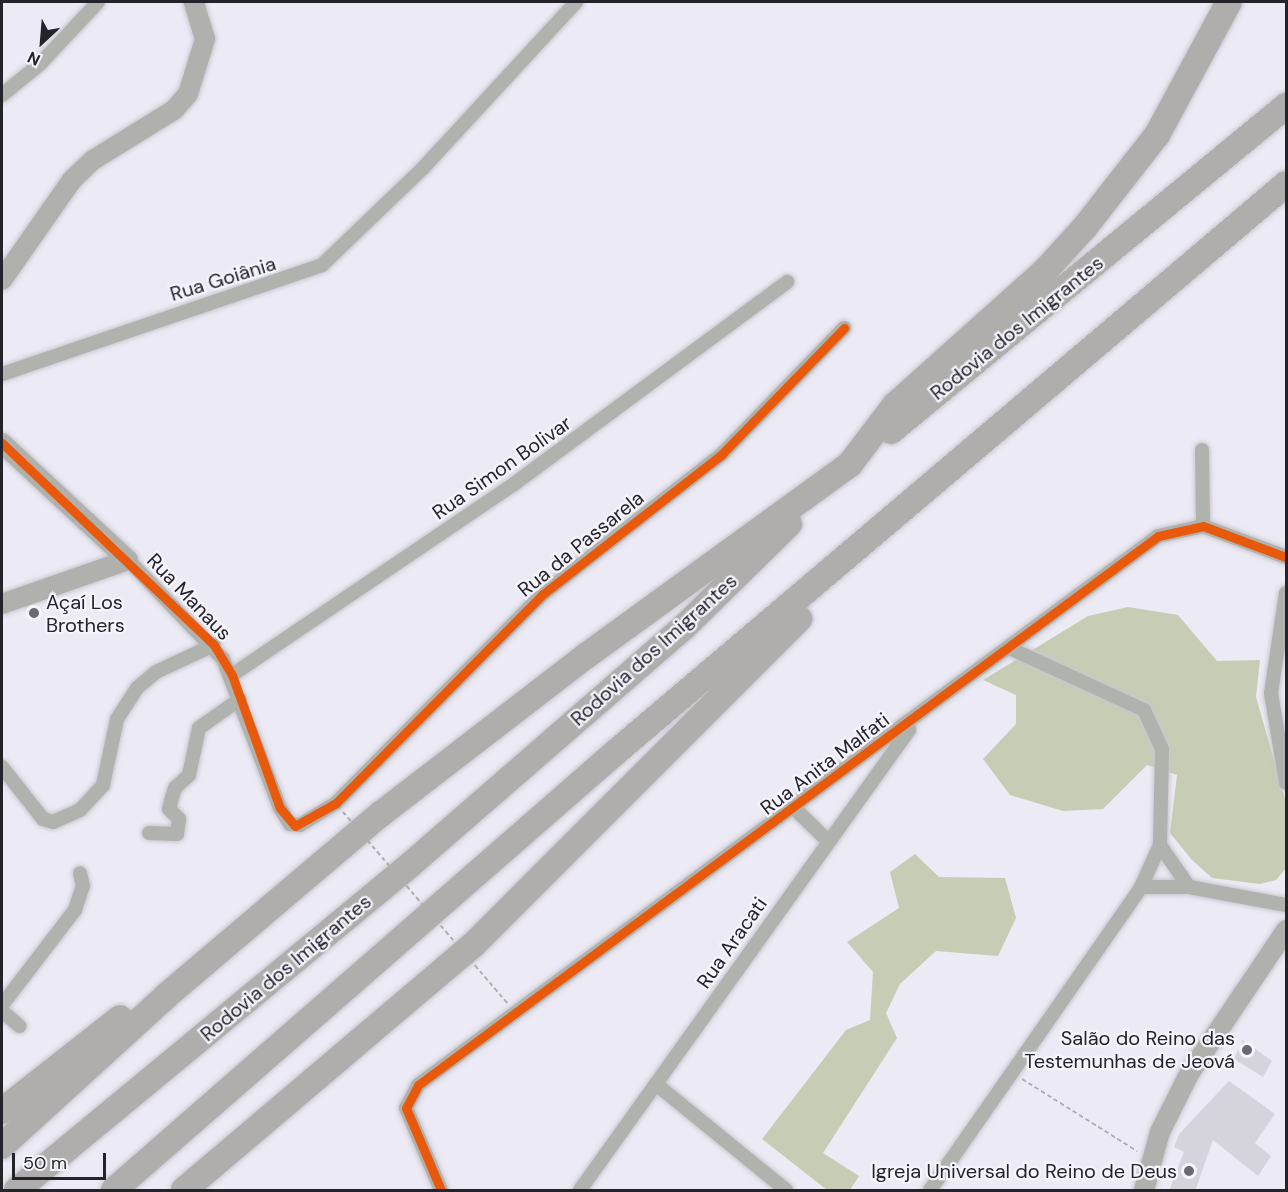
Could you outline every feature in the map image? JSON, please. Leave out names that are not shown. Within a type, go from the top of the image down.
[{"type":"highway","points":[[2,1146],[166,996],[382,813],[586,656],[850,464],[895,405],[1044,272],[1085,227],[1157,135],[1229,2]]},
{"type":"highway","name":"Rodovia dos Imigrantes","points":[[17,1191],[410,865],[675,634],[850,464],[1287,106]]},
{"type":"highway","points":[[114,1191],[616,752],[911,507],[1287,184]]},
{"type":"highway","points":[[184,1191],[474,944],[911,507]]},
{"type":"highway","points":[[2,1111],[128,1012],[166,996]]},
{"type":"street","points":[[2,95],[40,64],[98,2]]},
{"type":"street","points":[[2,280],[72,180],[93,160],[174,110],[188,94],[206,39],[194,2]]},
{"type":"street","name":"Rua Goiânia","points":[[2,374],[322,265],[423,168],[576,2]]},
{"type":"street","name":"Rua Simon Bolivar","points":[[232,675],[514,484],[788,282]]},
{"type":"street","name":"Rua da Passarela","points":[[286,820],[300,825],[336,803],[543,594],[721,455],[844,328]]},
{"type":"street","name":"Rua Manaus","points":[[2,443],[128,560],[214,645],[232,675],[286,820]]},
{"type":"street","points":[[1202,450],[1203,526],[1287,557]]},
{"type":"street","name":"Rua Anita Malfati","points":[[441,1191],[406,1103],[418,1085],[795,809],[1158,536],[1203,526]]},
{"type":"street","points":[[2,604],[128,560]]},
{"type":"street","points":[[1287,593],[1271,693],[1287,783]]},
{"type":"street","points":[[2,767],[48,821],[80,810],[103,784],[117,719],[137,688],[156,672],[214,645]]},
{"type":"street","points":[[930,1191],[1141,886],[1160,845],[1162,749],[1144,710],[1009,648]]},
{"type":"street","points":[[149,833],[177,834],[179,819],[170,809],[171,801],[175,788],[189,775],[200,728],[240,699]]},
{"type":"street","name":"Rua Aracati","points":[[580,1191],[917,718]]},
{"type":"street","points":[[795,809],[828,841]]},
{"type":"street","points":[[1160,845],[1189,887]]},
{"type":"street","points":[[2,1005],[75,910],[83,886],[80,873]]},
{"type":"street","points":[[1141,886],[1189,887],[1287,905]]},
{"type":"street","points":[[1144,1191],[1152,1160],[1189,1074],[1287,930]]},
{"type":"street","points":[[2,1011],[19,1026]]},
{"type":"street","points":[[656,1084],[786,1191]]},
{"type":"path","points":[[343,812],[508,1004]]},
{"type":"path","points":[[1011,1073],[1152,1160]]},
{"type":"green space","points":[[1128,607],[1178,615],[1217,661],[1260,660],[1256,697],[1286,802],[1286,868],[1276,880],[1260,884],[1212,878],[1192,860],[1170,833],[1177,775],[1147,765],[1103,809],[1063,811],[1010,795],[983,759],[1016,724],[1016,695],[983,680],[1088,616]]},
{"type":"green space","points":[[915,854],[939,877],[1005,878],[1016,918],[998,956],[936,951],[900,984],[886,1013],[897,1038],[823,1153],[859,1176],[850,1190],[827,1190],[762,1139],[846,1030],[870,1020],[873,972],[847,942],[899,908],[890,872]]},
{"type":"building","name":"Salão do Reino das Testemunhas de Jeová","points":[[1243,1040],[1272,1061],[1263,1077],[1234,1059]]},
{"type":"building","points":[[1229,1081],[1275,1114],[1255,1143],[1271,1156],[1258,1176],[1213,1140],[1195,1191],[1169,1191],[1184,1152],[1174,1147],[1179,1134]]},
{"type":"cycle path","points":[[2,443],[214,645],[232,675],[280,808],[295,826],[336,803],[543,594],[721,455],[844,328]]},
{"type":"cycle path","points":[[441,1190],[406,1108],[418,1085],[1158,536],[1203,526],[1286,557]]},
{"type":"place","name":"Açaí Los Brothers","points":[[34,613]]},
{"type":"place","name":"Salão do Reino das Testemunhas de Jeová","points":[[1247,1050]]},
{"type":"place","name":"Igreja Universal do Reino de Deus","points":[[1189,1171]]}]
